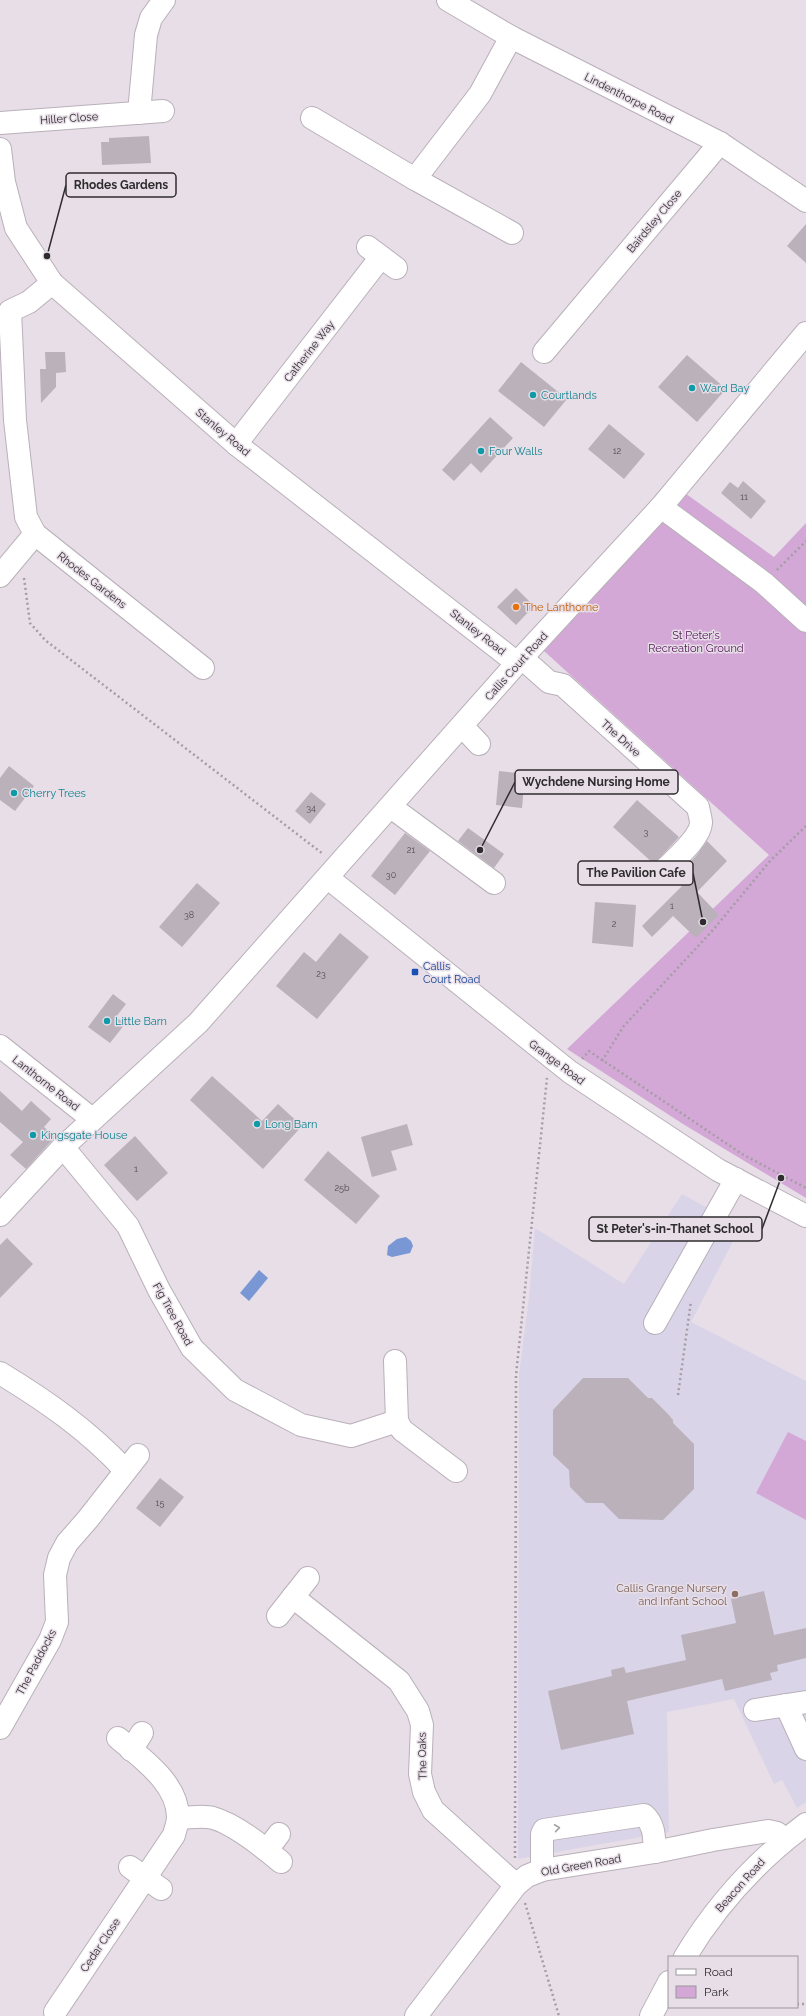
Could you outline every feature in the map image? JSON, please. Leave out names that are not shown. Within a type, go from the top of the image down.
[{"type":"street","points":[[139,113],[146,35],[151,18],[164,0]]},
{"type":"street","name":"Lindenthorpe Road","points":[[448,0],[511,37],[720,143],[806,201]]},
{"type":"street","points":[[415,179],[480,94],[511,37]]},
{"type":"street","name":"Hiller Close","points":[[0,123],[163,111]]},
{"type":"street","points":[[312,118],[415,179],[512,233]]},
{"type":"street","name":"Bairdsley Close","points":[[544,352],[593,304],[720,143]]},
{"type":"street","name":"Stanley Road","points":[[0,149],[2,181],[16,228],[52,283],[236,444],[520,660]]},
{"type":"street","name":"Catherine Way","points":[[236,444],[382,258]]},
{"type":"street","name":"Rhodes Gardens","points":[[52,283],[30,302],[5,312],[7,423],[26,517],[28,542],[203,668]]},
{"type":"street","name":"Callis Court Road","points":[[0,1215],[63,1147],[198,1023],[334,872],[520,660],[661,507],[806,333]]},
{"type":"street","points":[[661,507],[764,583],[806,621]]},
{"type":"street","points":[[0,576],[28,542]]},
{"type":"street","name":"The Drive","points":[[520,660],[548,682],[563,685],[698,807],[701,825],[695,838],[666,868]]},
{"type":"street","points":[[462,726],[479,744]]},
{"type":"street","points":[[391,807],[494,883]]},
{"type":"street","name":"Grange Road","points":[[334,872],[551,1059],[640,1120],[718,1170],[806,1216]]},
{"type":"street","name":"Lanthorne Road","points":[[0,1046],[92,1119]]},
{"type":"street","name":"Fig Tree Road","points":[[63,1147],[128,1226],[159,1290],[192,1348],[235,1390],[301,1425],[351,1436],[397,1421]]},
{"type":"street","points":[[655,1323],[736,1180]]},
{"type":"street","points":[[394,1361],[397,1421],[402,1430],[450,1460]]},
{"type":"street","name":"The Paddocks","points":[[0,1373],[68,1417],[105,1448],[132,1462],[88,1519],[67,1543],[59,1558],[55,1575],[57,1622],[50,1640],[0,1728]]},
{"type":"street","points":[[278,1616],[308,1578]]},
{"type":"street","name":"The Oaks","points":[[293,1597],[399,1681],[415,1704],[422,1726],[420,1774],[424,1792],[433,1810],[518,1884]]},
{"type":"street","points":[[755,1710],[796,1704],[806,1748]]},
{"type":"street","name":"Cedar Close","points":[[52,2010],[146,1878],[174,1835],[178,1818],[174,1800],[164,1781],[130,1740]]},
{"type":"street","points":[[542,1870],[542,1834],[544,1830],[644,1815],[652,1826],[655,1852]]},
{"type":"street","points":[[178,1818],[212,1817],[276,1849]]},
{"type":"street","name":"Beacon Road","points":[[686,1956],[723,1901],[759,1862],[806,1824]]},
{"type":"street","name":"Old Green Road","points":[[416,2016],[518,1884],[527,1876],[542,1870],[655,1852],[713,1840],[768,1831],[777,1833],[785,1840]]},
{"type":"street","points":[[651,2016],[668,1984]]},
{"type":"path","points":[[764,583],[806,541]]},
{"type":"path","points":[[28,542],[30,623],[45,640],[334,872]]},
{"type":"path","points":[[806,826],[770,861],[713,930],[623,1027],[602,1061],[742,1154],[806,1188]]},
{"type":"path","points":[[551,1059],[548,1074],[516,1375],[515,1859],[518,1884],[559,2016]]},
{"type":"path","points":[[678,1395],[690,1304],[694,1297]]},
{"type":"shaded area","points":[[682,1194],[741,1226],[691,1322],[806,1381],[806,1802],[797,1808],[782,1780],[774,1784],[734,1699],[667,1712],[669,1832],[518,1859],[519,1375],[529,1297],[535,1228],[624,1284]]},
{"type":"green space","name":"St Peter's Recreation Ground","points":[[682,491],[774,557],[806,523],[806,1198],[683,1124],[567,1049],[769,855],[544,651]]},
{"type":"green space","points":[[788,1432],[806,1441],[806,1520],[756,1493]]},
{"type":"water","points":[[406,1237],[411,1241],[413,1246],[410,1253],[392,1257],[387,1255],[388,1246],[397,1239]]},
{"type":"water","points":[[259,1270],[268,1278],[249,1301],[240,1293]]},
{"type":"building","points":[[149,136],[151,163],[102,165],[101,142],[109,142],[109,138]]},
{"type":"building","points":[[806,224],[806,263],[787,246]]},
{"type":"building","points":[[45,352],[65,352],[66,372],[56,373],[56,387],[41,403],[40,369],[46,369]]},
{"type":"building","name":"Ward Bay","points":[[687,355],[726,389],[697,422],[658,387]]},
{"type":"building","name":"Courtlands","points":[[521,362],[567,399],[544,427],[498,391]]},
{"type":"building","name":"Four Walls","points":[[490,417],[513,438],[481,473],[471,463],[454,481],[442,470]]},
{"type":"building","points":[[609,424],[645,454],[624,479],[588,449]]},
{"type":"building","points":[[743,481],[766,501],[751,519],[721,493],[730,482],[738,488]]},
{"type":"building","name":"The Lanthorne","points":[[516,588],[534,606],[516,625],[497,607]]},
{"type":"building","name":"Cherry Trees","points":[[9,766],[34,786],[15,811],[0,800],[0,778]]},
{"type":"building","points":[[499,771],[525,774],[522,808],[496,805]]},
{"type":"building","points":[[311,792],[326,804],[310,824],[295,811]]},
{"type":"building","points":[[637,800],[679,837],[654,864],[613,827]]},
{"type":"building","points":[[468,828],[504,854],[494,868],[458,841]]},
{"type":"building","points":[[405,833],[430,851],[395,895],[371,876]]},
{"type":"building","points":[[707,841],[727,861],[697,892],[719,915],[696,938],[673,916],[652,937],[642,926],[682,886],[674,878],[696,856]]},
{"type":"building","points":[[197,883],[220,903],[182,947],[159,927]]},
{"type":"building","points":[[595,902],[636,905],[633,947],[592,943]]},
{"type":"building","points":[[340,933],[369,957],[317,1019],[276,986],[304,952],[316,962]]},
{"type":"building","name":"Little Barn","points":[[113,994],[126,1004],[116,1017],[125,1024],[110,1043],[88,1027]]},
{"type":"building","name":"Long Barn","points":[[212,1076],[262,1121],[278,1104],[302,1126],[263,1169],[190,1100]]},
{"type":"building","name":"Kingsgate House","points":[[0,1091],[22,1111],[31,1101],[51,1119],[44,1127],[55,1137],[26,1169],[10,1155],[23,1142],[0,1122]]},
{"type":"building","points":[[407,1124],[413,1145],[391,1151],[397,1170],[372,1177],[361,1137]]},
{"type":"building","points":[[135,1136],[168,1173],[137,1201],[104,1165]]},
{"type":"building","points":[[328,1151],[380,1196],[356,1224],[304,1180]]},
{"type":"building","points":[[7,1238],[33,1264],[0,1298],[0,1245]]},
{"type":"building","points":[[583,1378],[628,1378],[648,1398],[652,1398],[668,1414],[673,1420],[673,1423],[694,1444],[694,1489],[663,1520],[619,1519],[603,1503],[586,1503],[570,1487],[569,1470],[553,1455],[553,1410]]},
{"type":"building","points":[[160,1478],[184,1497],[160,1527],[136,1508]]},
{"type":"building","points":[[764,1591],[774,1635],[806,1628],[806,1658],[777,1665],[778,1671],[770,1673],[772,1680],[725,1691],[722,1679],[627,1701],[634,1734],[561,1750],[548,1691],[612,1676],[611,1670],[624,1667],[626,1673],[686,1660],[681,1635],[736,1623],[731,1599]]},
{"type":"place","name":"Rhodes Gardens","points":[[47,256]]},
{"type":"place","name":"Ward Bay","points":[[692,388]]},
{"type":"place","name":"Courtlands","points":[[533,395]]},
{"type":"place","name":"Four Walls","points":[[481,451]]},
{"type":"place","name":"The Lanthorne","points":[[516,607]]},
{"type":"place","name":"Cherry Trees","points":[[14,793]]},
{"type":"place","name":"Wychdene Nursing Home","points":[[480,850]]},
{"type":"place","name":"The Pavilion Cafe","points":[[703,922]]},
{"type":"place","name":"Callis Court Road","points":[[415,972]]},
{"type":"place","name":"Little Barn","points":[[107,1021]]},
{"type":"place","name":"Long Barn","points":[[257,1124]]},
{"type":"place","name":"Kingsgate House","points":[[33,1135]]},
{"type":"place","name":"St Peter's-in-Thanet School","points":[[781,1178]]},
{"type":"place","name":"Callis Grange Nursery and Infant School","points":[[735,1594]]}]
